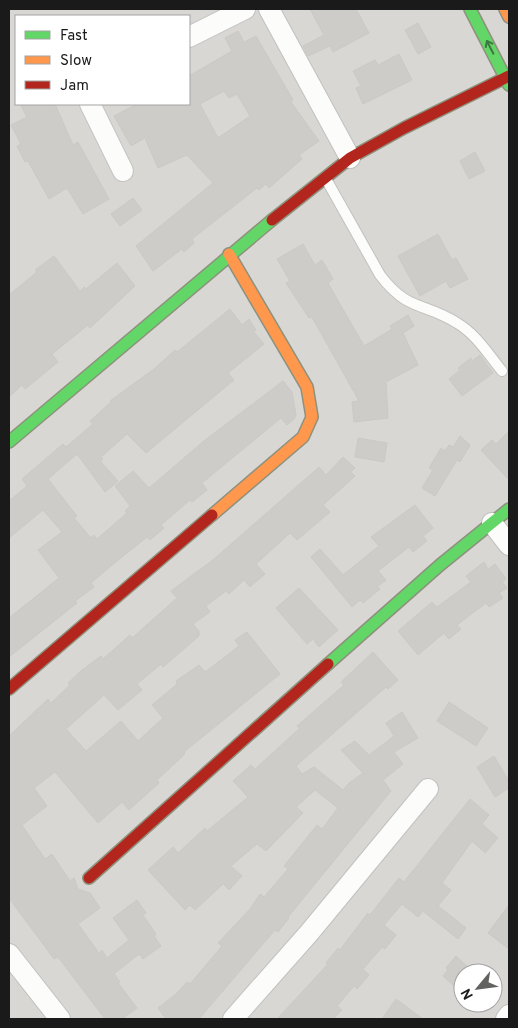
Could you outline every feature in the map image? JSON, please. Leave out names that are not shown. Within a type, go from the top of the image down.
[{"type":"street","points":[[190,36],[245,9]]},
{"type":"street","points":[[269,9],[350,158]]},
{"type":"street","points":[[9,442],[228,254],[350,158],[404,128],[508,79],[470,9]]},
{"type":"street","points":[[505,9],[509,17]]},
{"type":"street","points":[[90,105],[123,171]]},
{"type":"street","points":[[9,688],[303,437],[309,427],[312,417],[307,387],[228,254]]},
{"type":"street","points":[[89,878],[440,565],[509,509]]},
{"type":"street","points":[[492,523],[509,545]]},
{"type":"street","points":[[233,1019],[322,918],[428,789]]},
{"type":"street","points":[[9,954],[60,1019]]},
{"type":"street","points":[[506,1019],[509,1015]]},
{"type":"lane","points":[[325,177],[380,274],[391,289],[405,300],[458,323],[470,333],[502,371]]},
{"type":"shaded area","points":[[9,9],[509,9],[509,1019],[9,1019]]},
{"type":"building","points":[[310,9],[356,9],[369,33],[333,52],[330,46],[308,56],[303,46],[324,35]]},
{"type":"building","points":[[418,23],[431,47],[418,54],[405,30]]},
{"type":"building","points":[[238,31],[244,42],[256,36],[293,100],[291,102],[319,141],[299,155],[302,159],[269,188],[266,184],[259,190],[257,188],[192,239],[194,243],[184,252],[182,249],[153,271],[136,246],[213,183],[187,155],[158,168],[145,138],[131,146],[114,116],[135,105],[190,105],[190,75],[232,51],[225,38]],"holes":[[[224,91],[229,98],[237,94],[250,116],[218,138],[200,104]]]},
{"type":"building","points":[[399,54],[412,80],[363,104],[356,88],[361,86],[353,71],[375,60],[378,65]]},
{"type":"building","points":[[21,105],[55,105],[73,145],[78,142],[109,199],[83,214],[67,188],[49,199],[28,161],[25,162],[17,146],[21,144],[11,125],[27,117]]},
{"type":"building","points":[[475,152],[485,171],[469,179],[460,161]]},
{"type":"building","points":[[133,198],[142,210],[120,226],[111,214]]},
{"type":"building","points":[[438,234],[452,260],[456,258],[468,279],[450,288],[446,281],[420,296],[398,256]]},
{"type":"building","points":[[303,244],[315,265],[322,260],[333,279],[328,283],[364,346],[392,329],[390,326],[408,315],[414,326],[403,333],[418,365],[386,382],[388,418],[354,422],[352,402],[359,401],[312,317],[309,318],[286,283],[290,281],[277,259]]},
{"type":"building","points":[[54,256],[80,291],[84,287],[86,289],[117,263],[135,286],[90,328],[88,325],[52,354],[58,362],[25,389],[22,385],[9,397],[9,295],[37,272],[35,270]]},
{"type":"building","points":[[230,309],[242,325],[249,319],[256,330],[254,332],[264,344],[228,373],[234,380],[146,453],[127,434],[101,457],[103,459],[100,461],[118,481],[105,492],[77,454],[48,479],[77,516],[74,518],[91,538],[94,535],[97,539],[127,513],[125,511],[130,506],[115,486],[133,471],[149,488],[205,440],[283,381],[292,392],[296,415],[294,419],[287,425],[281,418],[202,483],[207,490],[192,502],[190,500],[161,525],[164,528],[150,540],[147,537],[112,565],[91,583],[94,587],[75,601],[77,603],[9,657],[9,618],[59,578],[38,550],[62,532],[43,510],[9,538],[9,501],[27,486],[22,479],[63,444],[66,447],[93,424],[90,421],[110,401],[154,369],[175,350],[177,352]]},
{"type":"building","points":[[480,355],[493,373],[462,396],[449,379],[460,370],[458,368],[471,358],[472,361]]},
{"type":"building","points":[[509,431],[509,480],[481,450],[492,440],[496,444]]},
{"type":"building","points":[[460,436],[470,445],[460,462],[457,460],[435,496],[422,488],[433,470],[429,468],[441,448],[445,451],[449,445],[453,447]]},
{"type":"building","points":[[358,438],[387,443],[384,462],[355,457]]},
{"type":"building","points":[[343,457],[355,468],[351,472],[355,476],[323,505],[330,512],[297,540],[290,533],[256,564],[265,574],[250,587],[244,580],[229,594],[226,591],[206,606],[210,612],[193,624],[199,631],[199,636],[163,667],[161,664],[137,684],[142,690],[118,710],[104,695],[66,729],[86,751],[121,721],[138,741],[163,718],[152,705],[177,684],[176,681],[199,665],[205,672],[239,646],[235,640],[247,632],[280,674],[184,752],[185,754],[157,780],[159,783],[129,810],[122,802],[98,823],[55,772],[34,788],[47,806],[22,825],[45,859],[52,854],[70,881],[74,878],[78,889],[90,893],[100,908],[78,924],[99,953],[102,950],[107,958],[129,940],[113,918],[137,900],[146,913],[143,915],[156,934],[154,936],[161,946],[143,959],[139,954],[114,974],[120,982],[118,983],[137,1008],[122,1019],[105,1019],[58,957],[54,959],[9,898],[9,736],[48,699],[51,703],[70,685],[68,683],[82,670],[101,656],[103,659],[130,635],[132,638],[177,598],[171,591],[214,559],[319,467],[326,475]]},
{"type":"building","points":[[415,505],[433,528],[423,536],[427,541],[413,552],[409,547],[378,571],[386,580],[377,587],[380,589],[363,603],[360,600],[352,607],[311,557],[320,549],[343,575],[379,546],[371,537]]},
{"type":"building","points":[[484,562],[488,569],[495,564],[506,579],[502,582],[507,588],[499,593],[503,598],[489,607],[486,603],[457,625],[461,629],[449,639],[444,633],[418,655],[398,631],[432,602],[437,607],[471,582],[466,576]]},
{"type":"building","points":[[299,588],[338,630],[319,647],[313,639],[307,644],[276,608]]},
{"type":"building","points":[[373,652],[398,680],[388,689],[386,687],[296,766],[302,774],[314,767],[343,790],[363,773],[341,750],[355,741],[369,755],[394,736],[386,723],[402,712],[418,738],[394,752],[403,764],[383,780],[391,791],[288,917],[278,932],[275,930],[199,1019],[166,1019],[158,1008],[176,994],[187,982],[190,984],[222,946],[218,943],[250,909],[260,894],[264,897],[288,869],[284,866],[317,825],[322,829],[338,808],[315,790],[296,807],[303,813],[266,851],[257,844],[231,866],[242,876],[229,890],[223,884],[195,910],[190,905],[185,910],[148,870],[173,847],[178,853],[205,828],[207,831],[248,797],[233,781],[251,765],[255,769],[300,728],[297,726],[344,685],[341,682]]},
{"type":"building","points":[[449,702],[488,728],[476,746],[437,721]]},
{"type":"building","points":[[494,756],[509,781],[509,788],[495,797],[477,767]]},
{"type":"building","points":[[470,799],[489,815],[482,824],[498,838],[485,853],[472,841],[442,883],[451,890],[438,906],[466,928],[458,939],[423,911],[418,917],[402,904],[384,925],[396,935],[385,949],[382,947],[363,969],[369,975],[357,989],[354,986],[337,1006],[342,1010],[333,1019],[277,1019],[328,964],[326,963],[338,948],[340,950],[368,913],[370,915],[399,878],[404,882]]},
{"type":"building","points":[[509,905],[509,949],[488,933]]},
{"type":"building","points":[[456,956],[463,963],[453,963],[453,985],[443,976],[448,970],[446,968]]},
{"type":"building","points":[[396,999],[423,1019],[382,1019]]},
{"type":"traffic: fast","points":[[470,9],[509,85]]},
{"type":"traffic: fast","points":[[9,442],[272,220]]},
{"type":"traffic: fast","points":[[328,664],[440,565],[509,509]]},
{"type":"traffic: slow","points":[[505,9],[509,17]]},
{"type":"traffic: slow","points":[[212,515],[303,437],[312,417],[307,387],[229,254]]},
{"type":"traffic: jam","points":[[272,220],[350,158],[404,128],[509,76]]},
{"type":"traffic: jam","points":[[9,689],[212,515]]},
{"type":"traffic: jam","points":[[89,878],[328,664]]}]
